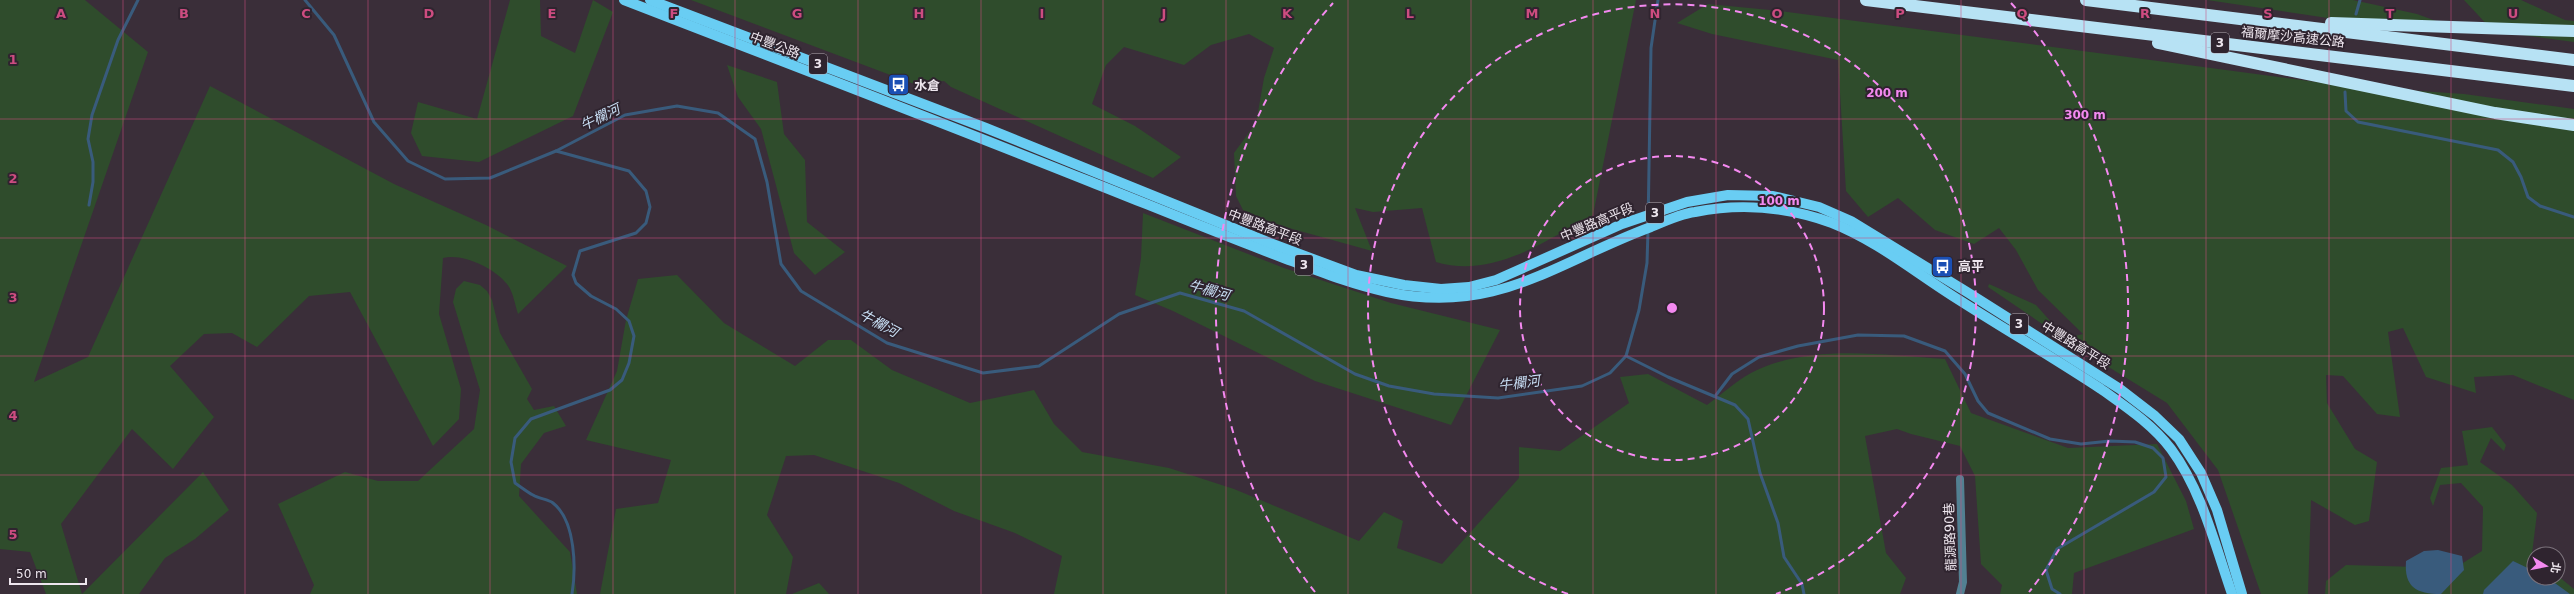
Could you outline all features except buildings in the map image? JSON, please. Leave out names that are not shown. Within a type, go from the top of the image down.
[{"type":"highway","name":"福爾摩沙高速公路","points":[[1866,0],[2076,27],[2390,62],[2574,86]]},
{"type":"highway","name":"福爾摩沙高速公路","points":[[2086,0],[2574,60]]},
{"type":"highway","points":[[2256,20],[2574,31]]},
{"type":"highway","points":[[2076,27],[2495,113],[2574,125]]},
{"type":"main road","name":"中豐公路","points":[[624,0],[985,139]]},
{"type":"main road","name":"中豐公路","points":[[650,0],[986,128]]},
{"type":"main road","name":"中豐路高平段","points":[[986,128],[1122,189],[1356,285],[1391,293],[1424,298],[1462,297],[1490,294],[1549,272],[1629,235],[1690,212],[1734,206],[1765,208],[1833,224],[1896,258],[1954,297],[2079,375],[2143,419],[2170,448],[2190,480],[2204,512],[2232,594]]},
{"type":"main road","name":"中豐路高平段","points":[[985,139],[1356,275],[1441,289],[1469,287],[1496,280],[1622,224],[1687,202],[1728,195],[1773,196],[1826,210],[1851,221],[1968,292],[2120,389],[2155,416],[2179,439],[2201,472],[2217,510],[2242,594]]},
{"type":"main road","points":[[1010,149],[1014,140]]},
{"type":"main road","points":[[1424,298],[1425,287]]},
{"type":"main road","points":[[2225,574],[2236,573]]},
{"type":"street","name":"龍源路90巷","points":[[1960,479],[1963,582],[1960,594]]},
{"type":"green space","points":[[0,0],[85,0],[148,52],[34,382],[88,357],[210,86],[394,184],[486,225],[567,266],[518,314],[509,287],[494,272],[469,260],[451,257],[443,258],[439,314],[461,389],[459,419],[433,446],[350,292],[309,296],[257,347],[232,333],[204,334],[170,366],[214,417],[173,469],[132,429],[61,524],[82,594],[46,594],[30,552],[0,549]]},
{"type":"green space","points":[[510,0],[540,0],[541,36],[575,53],[593,0],[613,12],[573,116],[479,162],[422,156],[411,133],[418,102],[477,119]]},
{"type":"green space","points":[[691,0],[1636,0],[1593,215],[1518,255],[1478,265],[1457,266],[1436,262],[1422,208],[1373,212],[1355,208],[1372,251],[1246,216],[1236,196],[1234,153],[1256,123],[1264,78],[1274,48],[1249,34],[1211,45],[1184,65],[1124,47],[1106,65],[1092,104],[1135,126],[1181,157],[1153,178],[951,87],[944,81],[917,85]]},
{"type":"green space","points":[[2207,0],[2353,0],[2417,14],[2455,28],[2381,26]]},
{"type":"green space","points":[[2464,0],[2521,0],[2565,20],[2574,21],[2574,42],[2493,31]]},
{"type":"green space","points":[[1708,4],[1780,11],[2347,86],[2464,94],[2574,109],[2574,400],[2513,375],[2474,377],[2476,393],[2426,377],[2403,328],[2388,332],[2400,417],[2377,414],[2343,376],[2326,375],[2327,403],[2355,449],[2377,462],[2369,521],[2355,525],[2311,500],[2308,594],[2261,594],[2218,470],[2167,403],[2076,347],[1988,287],[1989,284],[2036,305],[2052,323],[2071,337],[2083,334],[2038,290],[2016,250],[1999,228],[1974,244],[1935,230],[1898,198],[1868,217],[1846,191],[1838,60],[1712,34],[1677,23]]},
{"type":"green space","points":[[727,65],[777,82],[784,134],[805,160],[807,222],[845,252],[815,275],[794,253],[761,129],[738,97]]},
{"type":"green space","points":[[1143,213],[1284,268],[1391,303],[1500,330],[1451,425],[1315,381],[1173,311],[1135,295],[1141,258]]},
{"type":"green space","points":[[677,275],[724,323],[795,366],[828,340],[851,340],[892,370],[970,403],[1034,390],[1054,424],[1082,452],[1169,468],[1234,489],[1359,541],[1384,512],[1403,521],[1397,548],[1442,564],[1519,478],[1519,447],[1560,451],[1629,403],[1620,377],[1648,374],[1707,405],[1751,373],[1773,364],[1821,354],[1871,354],[1945,359],[1971,413],[2068,448],[2157,444],[2186,501],[2194,529],[2074,573],[2072,594],[2000,594],[2002,585],[1981,564],[1975,476],[1960,446],[1897,429],[1865,436],[1886,553],[1906,578],[1900,594],[1054,594],[1062,556],[1015,533],[954,511],[899,483],[814,455],[786,456],[767,515],[793,557],[786,594],[600,594],[616,509],[658,503],[671,460],[586,440],[617,371],[626,320],[638,279]]},
{"type":"green space","points":[[464,281],[480,285],[487,291],[492,300],[500,333],[532,389],[527,399],[534,410],[554,406],[566,426],[544,433],[521,464],[519,496],[570,552],[577,594],[310,594],[314,585],[278,504],[345,472],[378,481],[418,481],[474,429],[480,390],[453,302],[456,289]]},
{"type":"green space","points":[[2492,427],[2506,445],[2504,451],[2491,438],[2480,462],[2512,485],[2537,513],[2533,546],[2526,546],[2526,586],[2566,586],[2566,582],[2574,589],[2574,594],[2325,594],[2326,581],[2346,565],[2455,568],[2482,551],[2483,507],[2461,483],[2440,485],[2433,506],[2430,498],[2441,468],[2468,465],[2462,431]]},
{"type":"green space","points":[[203,472],[229,510],[195,539],[165,558],[139,594],[82,594]]},
{"type":"green space","points":[[819,583],[829,594],[792,594]]},
{"type":"water","points":[[2438,550],[2462,556],[2464,570],[2441,594],[2432,594],[2418,590],[2413,587],[2407,577],[2406,561],[2424,551]]},
{"type":"water","points":[[2513,561],[2526,567],[2526,586],[2559,586],[2570,594],[2483,594],[2484,590]]},
{"type":"waterway","points":[[89,205],[93,182],[93,162],[88,139],[92,115],[118,40],[138,0]]},
{"type":"waterway","name":"牛欄河","points":[[305,0],[334,35],[374,122],[408,161],[445,179],[490,178],[556,151],[625,115],[677,106],[718,113],[755,139],[767,182],[781,264],[801,291],[887,343],[983,373],[1039,366],[1119,314],[1180,293],[1244,311],[1355,374],[1389,386],[1434,394],[1498,398],[1582,386],[1610,373],[1626,356],[1639,310],[1647,263],[1648,231]]},
{"type":"waterway","points":[[1648,226],[1651,48],[1658,0]]},
{"type":"waterway","points":[[2356,14],[2360,0]]},
{"type":"waterway","points":[[2345,92],[2346,111],[2358,122],[2498,150],[2513,162],[2521,177],[2528,197],[2540,206],[2574,217]]},
{"type":"waterway","points":[[556,151],[629,171],[646,191],[650,207],[646,223],[636,233],[580,251],[573,275],[576,283],[591,296],[616,309],[629,321],[634,336],[629,363],[622,380],[610,390],[531,419],[515,438],[511,462],[515,483],[535,496],[553,503],[561,511],[566,521],[573,546],[574,572],[572,594]]},
{"type":"waterway","points":[[1716,395],[1732,374],[1759,357],[1798,346],[1858,335],[1904,336],[1945,351],[1965,374],[1978,401],[1988,413],[2050,439],[2081,444],[2110,441],[2135,442],[2153,448],[2163,458],[2166,477],[2154,492],[2057,549],[2046,570],[2052,589],[2060,594]]},
{"type":"waterway","points":[[1626,356],[1668,377],[1735,405],[1748,419],[1760,473],[1778,523],[1784,557],[1802,584],[1804,594]]},
{"type":"place","name":"水倉","points":[[899,85]]},
{"type":"place","name":"高平","points":[[1943,266]]}]
